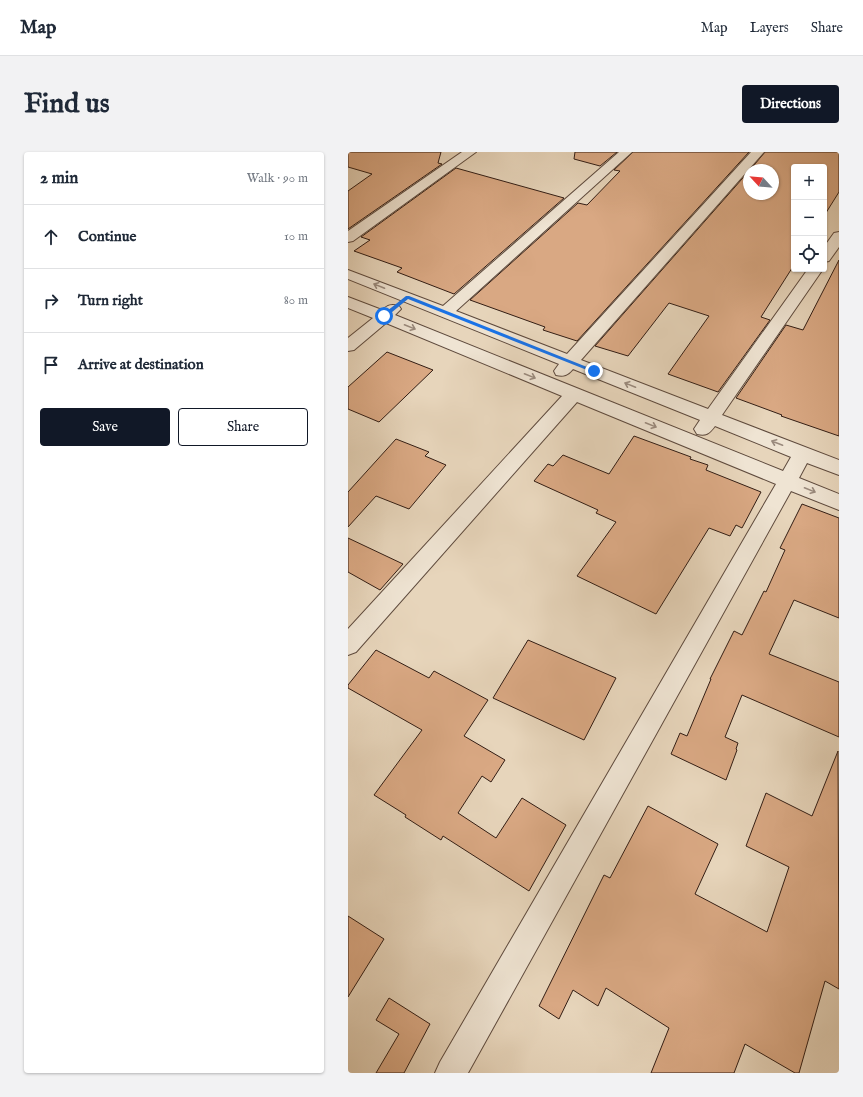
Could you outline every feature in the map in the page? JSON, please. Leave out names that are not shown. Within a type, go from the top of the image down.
[{"type":"street","points":[[348,238],[470,152]]},
{"type":"street","points":[[444,312],[626,152]]},
{"type":"street","points":[[551,384],[758,152]]},
{"type":"street","points":[[827,254],[839,236]]},
{"type":"street","points":[[693,442],[814,272]]},
{"type":"street","points":[[348,274],[839,468]]},
{"type":"street","points":[[348,346],[407,297]]},
{"type":"street","points":[[348,302],[839,502]]},
{"type":"street","points":[[348,645],[574,394]]},
{"type":"street","points":[[451,1073],[803,453]]},
{"type":"building","points":[[348,152],[441,152],[438,163],[442,164],[348,229],[348,191],[372,174],[348,167]]},
{"type":"building","points":[[575,152],[617,152],[600,166],[574,159]]},
{"type":"building","points":[[633,152],[749,152],[577,341],[543,330],[545,327],[470,300],[578,203],[587,205],[620,171],[614,170]]},
{"type":"building","points":[[765,152],[839,152],[839,192],[827,211],[827,164],[791,164],[791,270],[761,317],[770,320],[718,392],[668,374],[709,316],[669,303],[628,356],[595,346],[743,178],[743,200],[779,200],[779,164],[755,164]]},
{"type":"building","points":[[456,168],[564,198],[454,294],[397,272],[402,268],[354,251],[370,240],[361,237]]},
{"type":"building","points":[[839,260],[839,436],[781,416],[782,415],[736,398],[786,325],[803,330]]},
{"type":"building","points":[[387,352],[433,370],[379,422],[348,409],[348,387]]},
{"type":"building","points":[[634,436],[691,457],[690,459],[708,465],[706,470],[761,492],[742,528],[736,525],[730,536],[709,528],[656,614],[577,576],[616,522],[596,513],[598,510],[534,481],[548,464],[553,466],[563,455],[609,474]]},
{"type":"building","points":[[396,439],[429,452],[425,456],[446,465],[409,509],[376,496],[348,527],[348,492]]},
{"type":"building","points":[[802,504],[839,518],[839,618],[794,600],[769,654],[839,682],[839,737],[742,695],[725,737],[738,743],[737,750],[726,780],[671,754],[680,733],[687,736],[710,679],[734,631],[742,635],[764,591],[766,592],[785,550],[780,548]]},
{"type":"building","points":[[348,538],[403,564],[380,590],[348,572]]},
{"type":"building","points":[[528,640],[616,678],[584,740],[493,698]]},
{"type":"building","points":[[376,650],[429,678],[434,671],[488,700],[464,736],[505,760],[491,782],[482,776],[458,813],[496,838],[522,798],[566,825],[529,891],[443,836],[441,840],[405,817],[406,815],[374,795],[422,730],[348,688],[348,685]]},
{"type":"building","points":[[838,751],[839,989],[825,981],[799,1073],[795,1073],[745,1044],[734,1073],[651,1073],[669,1028],[606,988],[598,1006],[573,990],[559,1019],[539,1006],[604,875],[610,878],[648,806],[718,844],[695,894],[767,932],[789,867],[746,846],[766,793],[812,816]]},
{"type":"building","points":[[348,916],[384,939],[348,997]]},
{"type":"building","points":[[389,998],[430,1024],[404,1073],[376,1073],[399,1034],[376,1020]]},
{"type":"route","points":[[384,316],[407,297],[594,371]]}]
